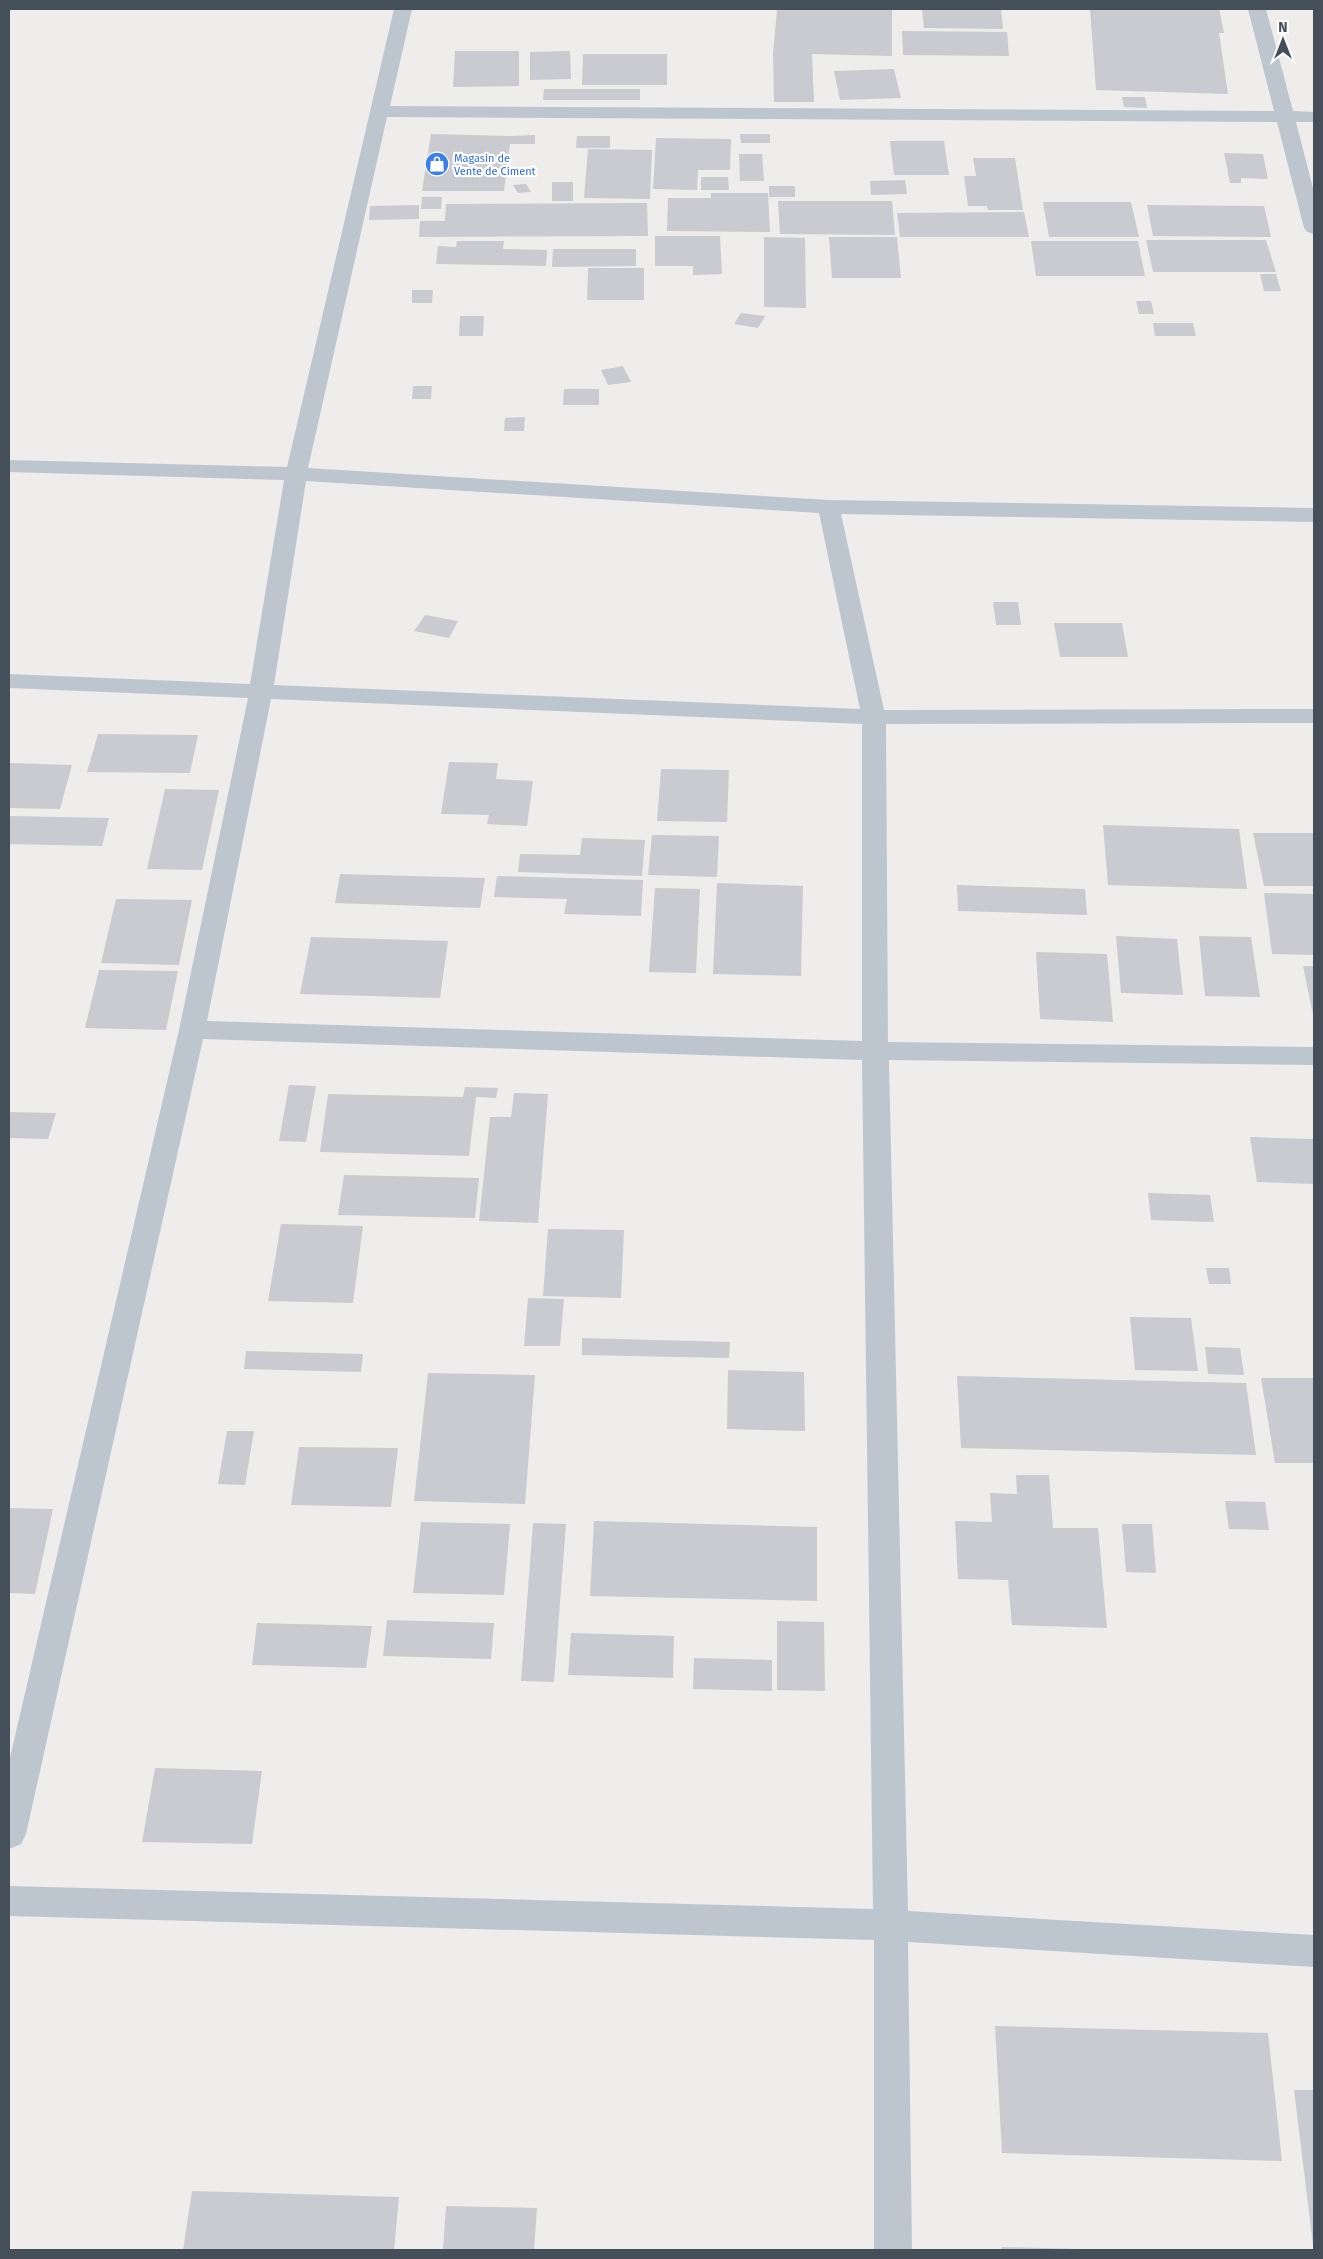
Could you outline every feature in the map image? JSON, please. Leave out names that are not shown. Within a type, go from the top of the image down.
[{"type":"street","points":[[9,1834],[192,1030],[261,690],[296,474],[403,9]]},
{"type":"street","points":[[1257,9],[1314,228]]},
{"type":"street","points":[[380,110],[1314,117]]},
{"type":"street","points":[[9,466],[296,474],[829,507],[1314,515]]},
{"type":"street","points":[[829,507],[874,718],[875,1051],[891,1925],[893,2250]]},
{"type":"street","points":[[9,680],[874,718],[1314,716]]},
{"type":"street","points":[[192,1030],[875,1051],[1314,1056]]},
{"type":"street","points":[[9,1901],[891,1925],[1314,1951]]},
{"type":"building","points":[[777,9],[892,9],[892,56],[812,54],[814,102],[774,102],[773,54]]},
{"type":"building","points":[[922,9],[1001,9],[1003,29],[924,28]]},
{"type":"building","points":[[1090,9],[1219,9],[1224,33],[1219,33],[1228,94],[1096,90]]},
{"type":"building","points":[[902,31],[1007,32],[1009,56],[903,55]]},
{"type":"building","points":[[455,51],[519,51],[519,86],[453,87]]},
{"type":"building","points":[[570,51],[571,79],[530,80],[530,52]]},
{"type":"building","points":[[583,54],[667,54],[667,85],[582,85]]},
{"type":"building","points":[[894,69],[901,98],[840,100],[834,71]]},
{"type":"building","points":[[544,89],[640,89],[640,100],[543,100]]},
{"type":"building","points":[[1122,97],[1145,97],[1147,108],[1124,107]]},
{"type":"building","points":[[431,134],[535,135],[535,144],[510,144],[504,191],[422,191]]},
{"type":"building","points":[[740,134],[770,134],[770,143],[741,143]]},
{"type":"building","points":[[577,136],[610,136],[610,148],[576,148]]},
{"type":"building","points":[[656,138],[731,139],[730,170],[698,170],[697,190],[653,189]]},
{"type":"building","points":[[890,141],[944,141],[949,175],[894,175]]},
{"type":"building","points":[[588,149],[652,150],[650,199],[584,198]]},
{"type":"building","points":[[1224,153],[1263,154],[1268,179],[1241,178],[1241,183],[1230,183]]},
{"type":"building","points":[[739,154],[762,154],[764,181],[740,181]]},
{"type":"building","points":[[973,158],[1015,158],[1023,210],[988,210],[987,206],[968,206],[964,176],[976,176]]},
{"type":"building","points":[[701,177],[728,177],[729,190],[701,190]]},
{"type":"building","points":[[905,180],[907,194],[871,195],[870,181]]},
{"type":"building","points":[[552,182],[573,182],[573,201],[552,201]]},
{"type":"building","points":[[526,184],[531,192],[518,193],[513,185]]},
{"type":"building","points":[[769,186],[795,186],[795,197],[769,197]]},
{"type":"building","points":[[711,193],[768,193],[770,232],[667,231],[668,198],[711,198]]},
{"type":"building","points":[[422,197],[442,197],[441,209],[421,209]]},
{"type":"building","points":[[778,201],[892,201],[895,235],[780,234]]},
{"type":"building","points":[[1043,202],[1131,202],[1139,237],[1049,237]]},
{"type":"building","points":[[647,203],[648,236],[419,237],[420,221],[445,221],[446,204]]},
{"type":"building","points":[[419,205],[419,219],[369,220],[370,206]]},
{"type":"building","points":[[1147,205],[1264,206],[1271,237],[1153,236]]},
{"type":"building","points":[[1024,212],[1029,237],[900,237],[897,213]]},
{"type":"building","points":[[655,236],[720,236],[722,274],[693,275],[693,266],[655,266]]},
{"type":"building","points":[[764,237],[805,238],[806,308],[764,307]]},
{"type":"building","points":[[829,237],[897,237],[901,278],[832,278]]},
{"type":"building","points":[[1146,240],[1266,240],[1276,272],[1153,272]]},
{"type":"building","points":[[457,241],[504,241],[503,249],[547,250],[546,266],[436,264],[438,246],[456,247]]},
{"type":"building","points":[[1031,241],[1138,241],[1145,276],[1036,276]]},
{"type":"building","points":[[553,249],[636,249],[636,266],[552,267]]},
{"type":"building","points":[[588,268],[644,268],[644,300],[587,300]]},
{"type":"building","points":[[1260,274],[1276,274],[1281,291],[1264,291]]},
{"type":"building","points":[[412,290],[433,290],[432,303],[412,303]]},
{"type":"building","points":[[1136,301],[1151,301],[1154,314],[1139,314]]},
{"type":"building","points":[[741,313],[765,316],[758,328],[734,324]]},
{"type":"building","points":[[460,316],[484,316],[483,336],[459,336]]},
{"type":"building","points":[[1153,323],[1193,323],[1196,336],[1155,336]]},
{"type":"building","points":[[623,366],[631,382],[608,385],[601,370]]},
{"type":"building","points":[[413,386],[432,386],[431,399],[412,399]]},
{"type":"building","points":[[564,389],[599,389],[599,405],[563,405]]},
{"type":"building","points":[[525,417],[524,431],[504,431],[505,418]]},
{"type":"building","points":[[993,602],[1018,602],[1021,625],[996,625]]},
{"type":"building","points":[[425,615],[458,621],[449,638],[414,631]]},
{"type":"building","points":[[1054,623],[1122,623],[1128,657],[1060,657]]},
{"type":"building","points":[[98,734],[198,735],[190,773],[87,772]]},
{"type":"building","points":[[449,762],[498,763],[496,779],[533,781],[527,826],[487,824],[489,815],[441,814]]},
{"type":"building","points":[[9,763],[72,765],[60,809],[9,808]]},
{"type":"building","points":[[661,769],[729,770],[727,822],[657,821]]},
{"type":"building","points":[[165,789],[219,790],[202,870],[147,869]]},
{"type":"building","points":[[9,816],[109,818],[102,846],[9,844]]},
{"type":"building","points":[[1103,825],[1239,829],[1247,889],[1108,885]]},
{"type":"building","points":[[1253,833],[1314,833],[1314,886],[1264,886]]},
{"type":"building","points":[[652,835],[719,836],[717,877],[648,875]]},
{"type":"building","points":[[582,838],[645,840],[642,876],[518,872],[520,854],[580,855]]},
{"type":"building","points":[[340,874],[485,878],[480,908],[335,903]]},
{"type":"building","points":[[497,876],[643,880],[641,916],[564,914],[567,899],[494,897]]},
{"type":"building","points":[[717,883],[803,886],[801,976],[713,974]]},
{"type":"building","points":[[957,885],[1085,889],[1087,915],[958,911]]},
{"type":"building","points":[[655,888],[700,889],[696,973],[649,972]]},
{"type":"building","points":[[1264,893],[1314,894],[1314,955],[1272,954]]},
{"type":"building","points":[[116,899],[192,900],[179,965],[101,963]]},
{"type":"building","points":[[1116,936],[1177,939],[1183,995],[1121,993]]},
{"type":"building","points":[[1199,936],[1251,937],[1260,997],[1205,996]]},
{"type":"building","points":[[311,937],[448,941],[440,998],[300,994]]},
{"type":"building","points":[[1036,952],[1107,954],[1113,1022],[1040,1019]]},
{"type":"building","points":[[1303,966],[1314,966],[1314,1015],[1313,1015]]},
{"type":"building","points":[[99,970],[178,971],[166,1030],[85,1028]]},
{"type":"building","points":[[289,1085],[316,1086],[306,1142],[279,1141]]},
{"type":"building","points":[[465,1087],[498,1088],[496,1098],[476,1097],[469,1156],[320,1152],[328,1094],[463,1097]]},
{"type":"building","points":[[514,1093],[548,1094],[538,1223],[479,1221],[490,1117],[511,1117]]},
{"type":"building","points":[[9,1112],[56,1113],[48,1139],[9,1138]]},
{"type":"building","points":[[1250,1137],[1314,1139],[1314,1184],[1257,1182]]},
{"type":"building","points":[[344,1175],[479,1178],[475,1218],[338,1215]]},
{"type":"building","points":[[1148,1193],[1210,1195],[1214,1222],[1151,1220]]},
{"type":"building","points":[[281,1224],[363,1226],[353,1303],[268,1301]]},
{"type":"building","points":[[548,1229],[624,1230],[621,1298],[543,1296]]},
{"type":"building","points":[[1206,1268],[1229,1268],[1231,1284],[1209,1284]]},
{"type":"building","points":[[528,1298],[564,1299],[560,1346],[524,1346]]},
{"type":"building","points":[[1130,1317],[1191,1318],[1198,1371],[1135,1370]]},
{"type":"building","points":[[582,1338],[730,1342],[729,1358],[582,1355]]},
{"type":"building","points":[[1205,1347],[1240,1348],[1244,1375],[1208,1374]]},
{"type":"building","points":[[246,1351],[363,1354],[361,1372],[244,1369]]},
{"type":"building","points":[[728,1370],[804,1372],[805,1431],[727,1429]]},
{"type":"building","points":[[428,1373],[535,1375],[525,1504],[414,1501]]},
{"type":"building","points":[[957,1376],[1246,1383],[1256,1455],[961,1448]]},
{"type":"building","points":[[1261,1378],[1314,1378],[1314,1463],[1275,1463]]},
{"type":"building","points":[[227,1431],[254,1431],[245,1485],[218,1484]]},
{"type":"building","points":[[299,1447],[398,1448],[391,1507],[291,1505]]},
{"type":"building","points":[[1016,1475],[1049,1475],[1053,1528],[1098,1528],[1107,1628],[1012,1625],[1008,1580],[958,1579],[955,1521],[992,1522],[990,1493],[1017,1494]]},
{"type":"building","points":[[1225,1501],[1265,1502],[1269,1530],[1229,1529]]},
{"type":"building","points":[[9,1508],[53,1509],[35,1594],[9,1593]]},
{"type":"building","points":[[594,1521],[817,1527],[817,1601],[590,1596]]},
{"type":"building","points":[[421,1522],[510,1524],[504,1595],[413,1593]]},
{"type":"building","points":[[533,1523],[566,1524],[554,1682],[521,1681]]},
{"type":"building","points":[[1122,1524],[1152,1524],[1156,1573],[1126,1572]]},
{"type":"building","points":[[387,1620],[494,1623],[491,1659],[383,1656]]},
{"type":"building","points":[[777,1621],[824,1622],[825,1691],[777,1690]]},
{"type":"building","points":[[257,1623],[372,1626],[366,1668],[252,1665]]},
{"type":"building","points":[[571,1633],[674,1636],[673,1678],[568,1675]]},
{"type":"building","points":[[694,1658],[772,1660],[772,1691],[693,1689]]},
{"type":"building","points":[[155,1768],[262,1771],[252,1844],[142,1842]]},
{"type":"building","points":[[995,2026],[1268,2033],[1282,2161],[1002,2153]]},
{"type":"building","points":[[1294,2090],[1314,2090],[1314,2245],[1313,2245]]},
{"type":"building","points":[[192,2191],[399,2197],[394,2250],[183,2250]]},
{"type":"building","points":[[446,2206],[537,2208],[534,2250],[443,2250]]},
{"type":"building","points":[[1002,2247],[1080,2249],[1080,2250],[1002,2250]]},
{"type":"place","name":"Magasin de Vente de Ciment","points":[[437,164]]}]
